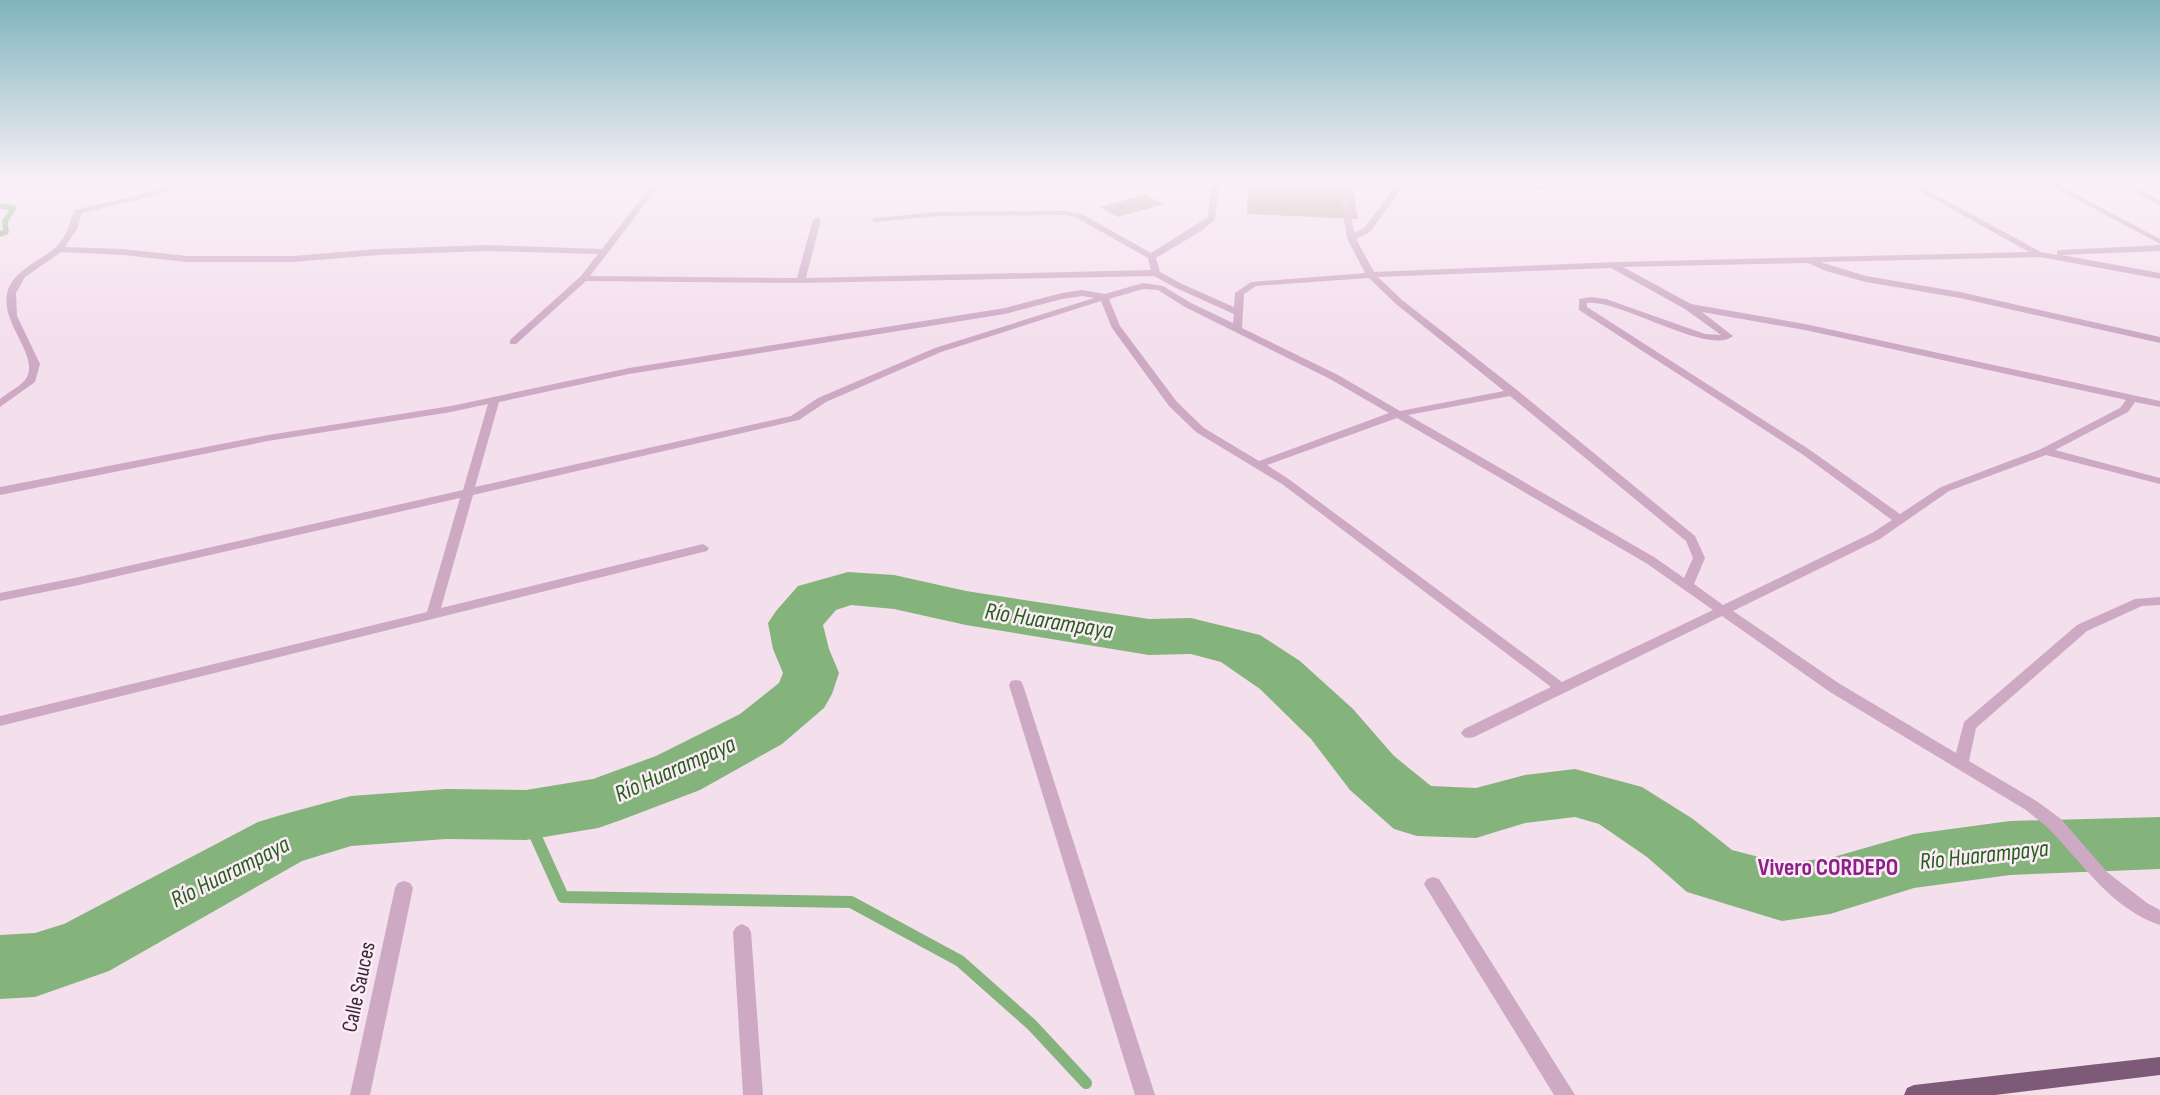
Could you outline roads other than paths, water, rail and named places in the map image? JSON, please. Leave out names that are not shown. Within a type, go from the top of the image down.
[{"type":"main road","points":[[1914,1095],[2160,1066]]},
{"type":"street","points":[[0,404],[31,380],[35,364],[12,316],[11,293],[22,275],[59,249],[69,234]]},
{"type":"street","points":[[513,342],[584,278],[618,234]]},
{"type":"street","points":[[801,280],[813,234]]},
{"type":"street","points":[[1111,234],[1152,257],[1156,273]]},
{"type":"street","points":[[1152,257],[1163,247],[1189,234]]},
{"type":"street","points":[[1350,234],[1371,274],[1399,302],[1513,392],[1691,538],[1699,558],[1687,586]]},
{"type":"street","points":[[1351,238],[1359,234]]},
{"type":"street","points":[[2003,234],[2040,254],[2160,276]]},
{"type":"street","points":[[2145,234],[2160,242]]},
{"type":"street","points":[[59,249],[206,259],[293,259],[378,252],[486,248],[604,252]]},
{"type":"street","points":[[1237,329],[1240,293],[1254,284],[1371,274],[1612,265],[2040,254],[2160,248]]},
{"type":"street","points":[[1806,260],[1829,270],[1960,296],[2160,340]]},
{"type":"street","points":[[1612,265],[1684,306],[1728,336],[1718,338],[1703,336],[1606,302],[1582,301],[1582,308],[1806,452],[1900,520]]},
{"type":"street","points":[[584,278],[801,280],[1058,273],[1156,273],[1179,286],[1239,313]]},
{"type":"street","points":[[0,597],[88,579],[795,418],[822,400],[938,350],[1143,286],[1160,288],[1334,377],[1650,560],[1721,611],[1835,688],[2032,806],[2055,824],[2101,877],[2141,908],[2160,918]]},
{"type":"street","points":[[0,491],[268,438],[451,409],[629,371],[1005,311],[1062,296],[1082,293],[1104,297]]},
{"type":"street","points":[[1104,297],[1115,326],[1173,404],[1200,430],[1286,482],[1561,688]]},
{"type":"street","points":[[1684,306],[1805,327],[2160,404]]},
{"type":"street","points":[[1257,465],[1398,414],[1513,392]]},
{"type":"street","points":[[1469,733],[1876,536],[1945,490],[2045,451],[2124,410],[2132,398]]},
{"type":"street","points":[[432,616],[495,399]]},
{"type":"street","points":[[2045,451],[2160,481]]},
{"type":"street","points":[[0,721],[703,548]]},
{"type":"street","points":[[1961,763],[1969,726],[2082,628],[2140,602],[2160,600]]},
{"type":"street","points":[[1016,685],[1145,1095]]},
{"type":"street","points":[[1433,884],[1565,1095]]},
{"type":"street","name":"Calle Sauces","points":[[360,1095],[404,888]]},
{"type":"street","points":[[742,932],[753,1095]]},
{"type":"waterway","name":"Río Huarampaya","points":[[0,967],[35,965],[84,949],[281,841],[351,821],[446,814],[526,815],[598,803],[678,773],[761,729],[803,694],[811,673],[801,649],[795,623],[817,598],[848,588],[894,592],[966,608],[1149,637],[1191,636],[1240,648],[1280,675],[1332,724],[1372,773],[1417,811],[1476,813],[1525,799],[1575,793],[1619,804],[1670,838],[1711,872],[1782,892],[1830,886],[1914,861],[2010,848],[2160,843]]},
{"type":"waterway","points":[[526,815],[563,897],[851,902],[960,961],[1032,1025],[1086,1083]]},
{"type":"district","name":"Vivero CORDEPO","points":[[1828,867]]}]
